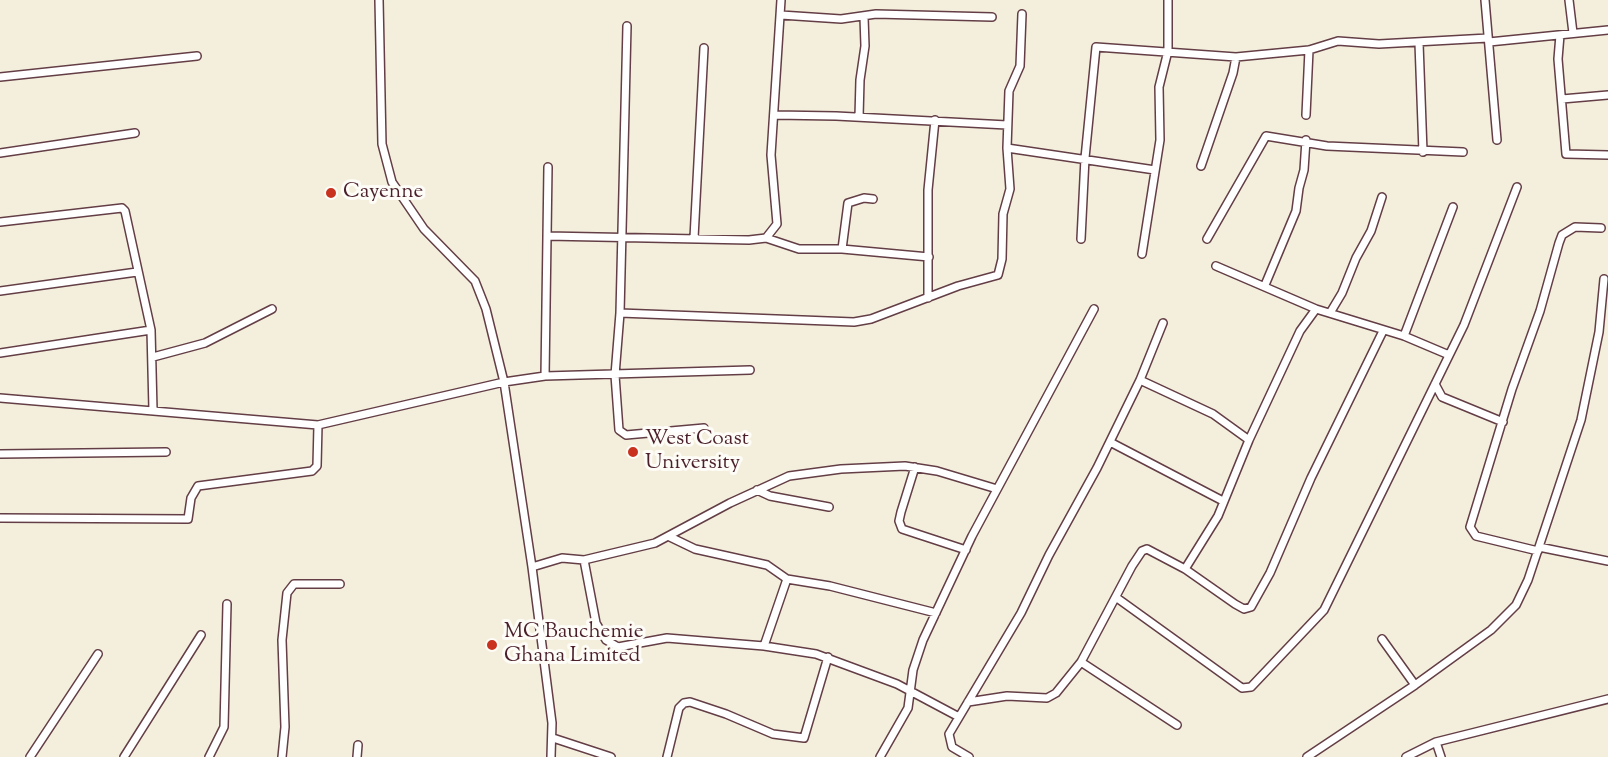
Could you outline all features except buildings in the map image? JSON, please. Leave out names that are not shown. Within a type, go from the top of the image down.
[{"type":"street","points":[[379,0],[382,144],[392,182],[424,229],[475,281],[486,309],[504,382],[532,567],[553,738],[551,757]]},
{"type":"street","points":[[766,238],[777,224],[771,170],[781,0]]},
{"type":"street","points":[[1142,254],[1161,129],[1159,87],[1168,51],[1168,0]]},
{"type":"street","points":[[1485,0],[1497,140]]},
{"type":"street","points":[[1569,0],[1573,33]]},
{"type":"street","points":[[781,15],[841,20],[876,14],[992,17]]},
{"type":"street","points":[[620,313],[854,322],[871,319],[958,286],[998,275],[1002,259],[1003,214],[1010,189],[1007,148],[1009,92],[1020,66],[1022,14]]},
{"type":"street","points":[[859,117],[860,80],[865,46],[864,17]]},
{"type":"street","points":[[627,26],[620,313],[615,375],[619,430],[622,435],[704,428]]},
{"type":"street","points":[[1081,239],[1085,158],[1096,47],[1236,57],[1309,50],[1338,41],[1419,43],[1489,40],[1608,30]]},
{"type":"street","points":[[1560,35],[1558,59],[1566,153],[1608,155]]},
{"type":"street","points":[[1419,43],[1423,152]]},
{"type":"street","points":[[694,238],[704,48]]},
{"type":"street","points":[[1306,115],[1309,50]]},
{"type":"street","points":[[0,77],[196,56]]},
{"type":"street","points":[[1201,166],[1233,73],[1236,57]]},
{"type":"street","points":[[1563,99],[1608,95]]},
{"type":"street","points":[[775,116],[859,117],[1008,125]]},
{"type":"street","points":[[928,298],[928,190],[935,120]]},
{"type":"street","points":[[0,153],[135,133]]},
{"type":"street","points":[[1207,238],[1262,139],[1272,135],[1327,146],[1463,152]]},
{"type":"street","points":[[1264,285],[1296,211],[1304,170],[1306,140]]},
{"type":"street","points":[[1007,148],[1155,170]]},
{"type":"street","points":[[545,376],[548,167]]},
{"type":"street","points":[[1117,598],[1242,688],[1251,687],[1324,610],[1464,325],[1516,187]]},
{"type":"street","points":[[1330,313],[1371,231],[1382,197]]},
{"type":"street","points":[[842,249],[849,202],[864,198],[873,199]]},
{"type":"street","points":[[1404,336],[1454,207]]},
{"type":"street","points":[[0,222],[122,208],[151,330],[153,410]]},
{"type":"street","points":[[1601,228],[1575,227],[1562,235],[1540,311],[1470,527],[1476,536],[1608,561]]},
{"type":"street","points":[[547,236],[766,238],[799,249],[842,249],[929,257]]},
{"type":"street","points":[[1216,266],[1316,309],[1404,336],[1449,355]]},
{"type":"street","points":[[0,291],[137,272]]},
{"type":"street","points":[[1307,757],[1415,685],[1507,616],[1521,596],[1581,420],[1599,332],[1604,279]]},
{"type":"street","points":[[153,357],[205,343],[272,309]]},
{"type":"street","points":[[880,757],[908,708],[913,670],[923,640],[997,489],[1094,309]]},
{"type":"street","points":[[1185,569],[1210,531],[1300,331],[1316,309]]},
{"type":"street","points":[[969,757],[952,747],[949,734],[1021,613],[1110,442],[1140,380],[1163,323]]},
{"type":"street","points":[[0,353],[151,330]]},
{"type":"street","points":[[968,702],[1007,696],[1052,696],[1081,662],[1132,566],[1142,551],[1147,549],[1185,569],[1235,604],[1244,609],[1251,607],[1270,573],[1311,478],[1383,331]]},
{"type":"street","points":[[1599,332],[1608,331]]},
{"type":"street","points":[[0,399],[318,424],[504,382],[545,376],[750,370]]},
{"type":"street","points":[[1140,380],[1213,414],[1249,440]]},
{"type":"street","points":[[1434,384],[1443,397],[1503,422]]},
{"type":"street","points":[[0,518],[188,519],[191,498],[198,486],[312,471],[317,466],[318,424]]},
{"type":"street","points":[[1110,442],[1223,501]]},
{"type":"street","points":[[0,454],[166,452]]},
{"type":"street","points":[[532,567],[562,558],[585,560],[655,543],[789,476],[830,470],[889,466],[915,467],[938,471],[997,489]]},
{"type":"street","points":[[915,467],[899,521],[902,529],[966,550]]},
{"type":"street","points":[[758,490],[770,496],[829,507]]},
{"type":"street","points":[[670,537],[695,549],[767,565],[787,579],[830,586],[936,613]]},
{"type":"street","points":[[585,560],[596,623],[600,633],[611,644],[629,647],[667,638],[764,646],[828,657],[910,691],[959,717]]},
{"type":"street","points":[[764,646],[787,579]]},
{"type":"street","points":[[282,757],[285,727],[282,640],[287,593],[294,584],[340,584]]},
{"type":"street","points":[[209,757],[224,727],[227,604]]},
{"type":"street","points":[[124,757],[201,635]]},
{"type":"street","points":[[1382,639],[1415,685]]},
{"type":"street","points":[[30,757],[98,654]]},
{"type":"street","points":[[667,757],[679,708],[684,703],[690,702],[773,734],[804,738],[828,657]]},
{"type":"street","points":[[1081,662],[1177,725]]},
{"type":"street","points":[[1406,757],[1436,742],[1608,699]]},
{"type":"street","points":[[553,738],[611,757]]},
{"type":"street","points":[[1436,742],[1441,757]]},
{"type":"street","points":[[357,757],[358,745]]},
{"type":"place","name":"Cayenne","points":[[331,193]]},
{"type":"place","name":"West Coast University","points":[[633,452]]},
{"type":"place","name":"MC Bauchemie Ghana Limited","points":[[492,645]]}]
